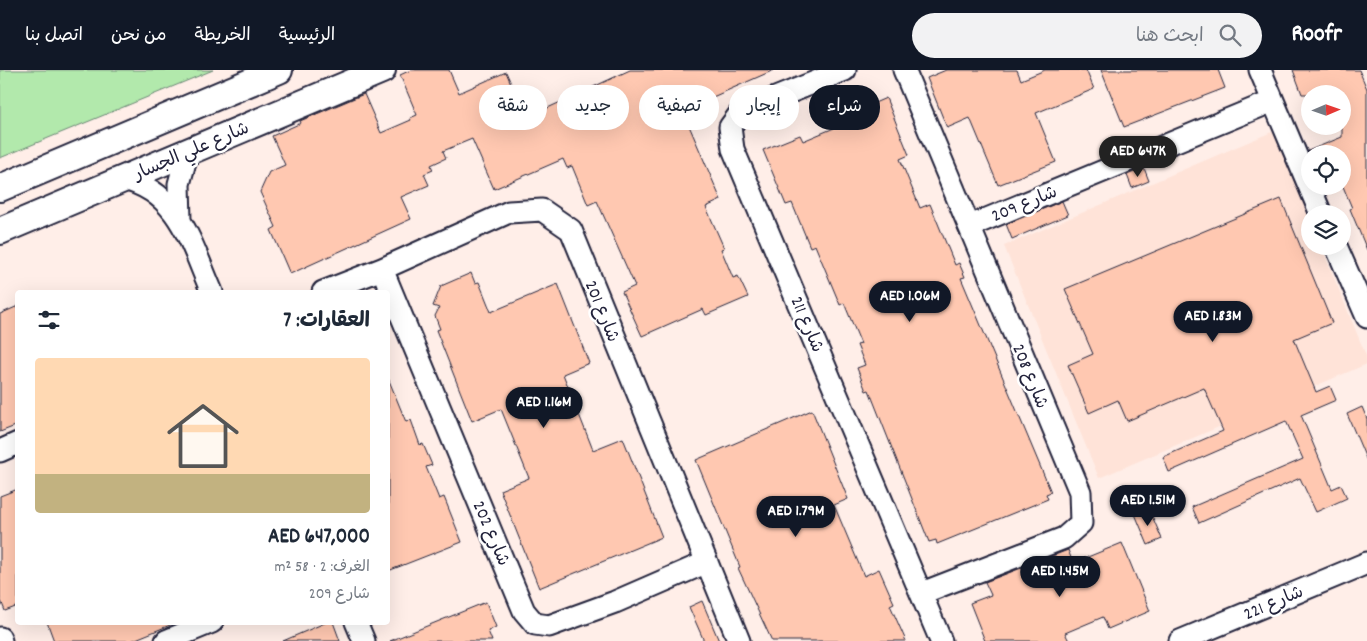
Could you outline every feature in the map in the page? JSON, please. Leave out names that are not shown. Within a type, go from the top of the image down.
[{"type":"street","points":[[0,188],[279,70]]},
{"type":"street","name":"شارع علي الجسار","points":[[0,231],[382,70]]},
{"type":"street","name":"شارع 211","points":[[845,70],[741,112],[730,127],[733,149],[941,641]]},
{"type":"street","name":"شارع 208","points":[[904,70],[1080,492],[1081,522],[1064,538],[922,593]]},
{"type":"street","points":[[1260,70],[1317,205]]},
{"type":"street","name":"شارع 209","points":[[970,226],[1273,101]]},
{"type":"street","points":[[181,223],[179,184],[188,151]]},
{"type":"street","points":[[123,179],[142,184],[158,193],[175,212],[211,290]]},
{"type":"street","name":"شارع 201","points":[[328,290],[382,269],[508,212],[542,210],[571,230],[739,641]]},
{"type":"street","points":[[1340,255],[1367,317]]},
{"type":"street","name":"شارع 202","points":[[382,269],[524,611],[535,624],[548,626],[615,602],[707,562]]},
{"type":"street","points":[[0,451],[15,444]]},
{"type":"street","name":"شارع 221","points":[[1180,641],[1367,563]]},
{"type":"street","points":[[166,641],[203,625]]},
{"type":"street","points":[[357,625],[364,641]]},
{"type":"shaded area","points":[[1274,131],[1304,205],[1301,205],[1301,255],[1325,255],[1367,358],[1367,364],[1099,478],[1004,246]]},
{"type":"green space","points":[[0,70],[213,70],[0,158]]},
{"type":"building","points":[[411,70],[449,70],[459,93],[506,72],[512,85],[479,85],[479,130],[547,130],[547,108],[557,104],[557,130],[629,130],[629,85],[598,85],[630,70],[774,70],[740,85],[729,85],[729,90],[719,94],[719,85],[639,85],[639,130],[691,130],[721,200],[706,207],[724,248],[721,249],[733,278],[738,276],[748,297],[706,315],[703,309],[642,336],[622,292],[635,286],[597,201],[588,205],[572,166],[567,168],[563,159],[494,189],[472,139],[443,151],[446,158],[431,165],[433,170],[424,174],[429,185],[401,197],[411,219],[290,274],[271,230],[276,227],[260,192],[269,172],[285,165],[272,136],[301,123],[300,121],[364,94],[381,133],[411,120],[410,118],[417,115],[400,75]]},
{"type":"building","points":[[946,70],[1017,70],[1021,80],[1045,70],[1086,70],[1094,89],[1036,113],[1056,162],[998,185],[970,118],[947,128],[927,78]]},
{"type":"building","points":[[1101,70],[1218,70],[1225,88],[1124,127]]},
{"type":"building","points":[[1293,70],[1359,70],[1367,89],[1367,250],[1351,211],[1352,208],[1347,195],[1351,195],[1351,145],[1323,145],[1342,137],[1342,135],[1351,135],[1351,85],[1301,85],[1301,91]]},
{"type":"building","points":[[886,98],[909,155],[900,159],[920,208],[930,204],[955,265],[959,263],[965,277],[961,278],[1051,492],[1046,494],[1048,499],[937,544],[936,540],[929,542],[869,390],[866,391],[857,368],[865,365],[857,345],[861,344],[844,303],[840,305],[815,245],[810,247],[792,203],[786,205],[763,150],[800,135],[803,141],[829,130],[880,130],[880,101]]},
{"type":"building","points":[[1144,168],[1149,181],[1132,188],[1127,175]]},
{"type":"building","points":[[1281,199],[1301,248],[1301,255],[1304,255],[1332,323],[1294,339],[1316,392],[1330,386],[1336,400],[1301,415],[1332,489],[1341,485],[1347,498],[1316,512],[1300,478],[1199,523],[1192,507],[1303,459],[1286,421],[1169,472],[1163,457],[1223,431],[1204,388],[1127,421],[1118,400],[1089,413],[1068,365],[1093,354],[1065,289]]},
{"type":"building","points":[[1062,201],[1068,215],[1012,239],[1006,224]]},
{"type":"building","points":[[471,273],[475,283],[479,282],[491,312],[558,284],[589,363],[563,374],[593,450],[623,438],[662,537],[539,588],[500,490],[529,478],[501,409],[472,421],[436,330],[440,329],[435,316],[439,308],[433,306],[441,286]]},
{"type":"building","points":[[15,307],[15,426],[0,432],[0,314]]},
{"type":"building","points":[[390,383],[406,422],[411,420],[420,445],[423,444],[432,465],[426,467],[439,499],[444,497],[462,542],[390,570]]},
{"type":"building","points":[[1362,407],[1367,419],[1367,461],[1347,414]]},
{"type":"building","points":[[812,410],[848,499],[834,505],[864,576],[879,569],[894,603],[890,605],[906,641],[772,641],[738,568],[740,567],[696,460]]},
{"type":"building","points":[[15,490],[15,607],[5,611],[0,598],[0,496]]},
{"type":"building","points":[[1149,509],[1162,539],[1148,545],[1135,514]]},
{"type":"building","points":[[1122,543],[1150,611],[1108,629],[1103,617],[1065,633],[1069,641],[985,641],[970,603],[991,595],[985,582],[1068,550],[1073,563]]},
{"type":"building","points":[[702,601],[719,641],[704,641],[689,607]]},
{"type":"building","points":[[486,602],[496,627],[488,631],[492,641],[390,641]]},
{"type":"building","points":[[48,625],[170,625],[131,641],[54,641]]},
{"type":"building","points":[[320,625],[334,625],[340,641],[283,641]]}]
